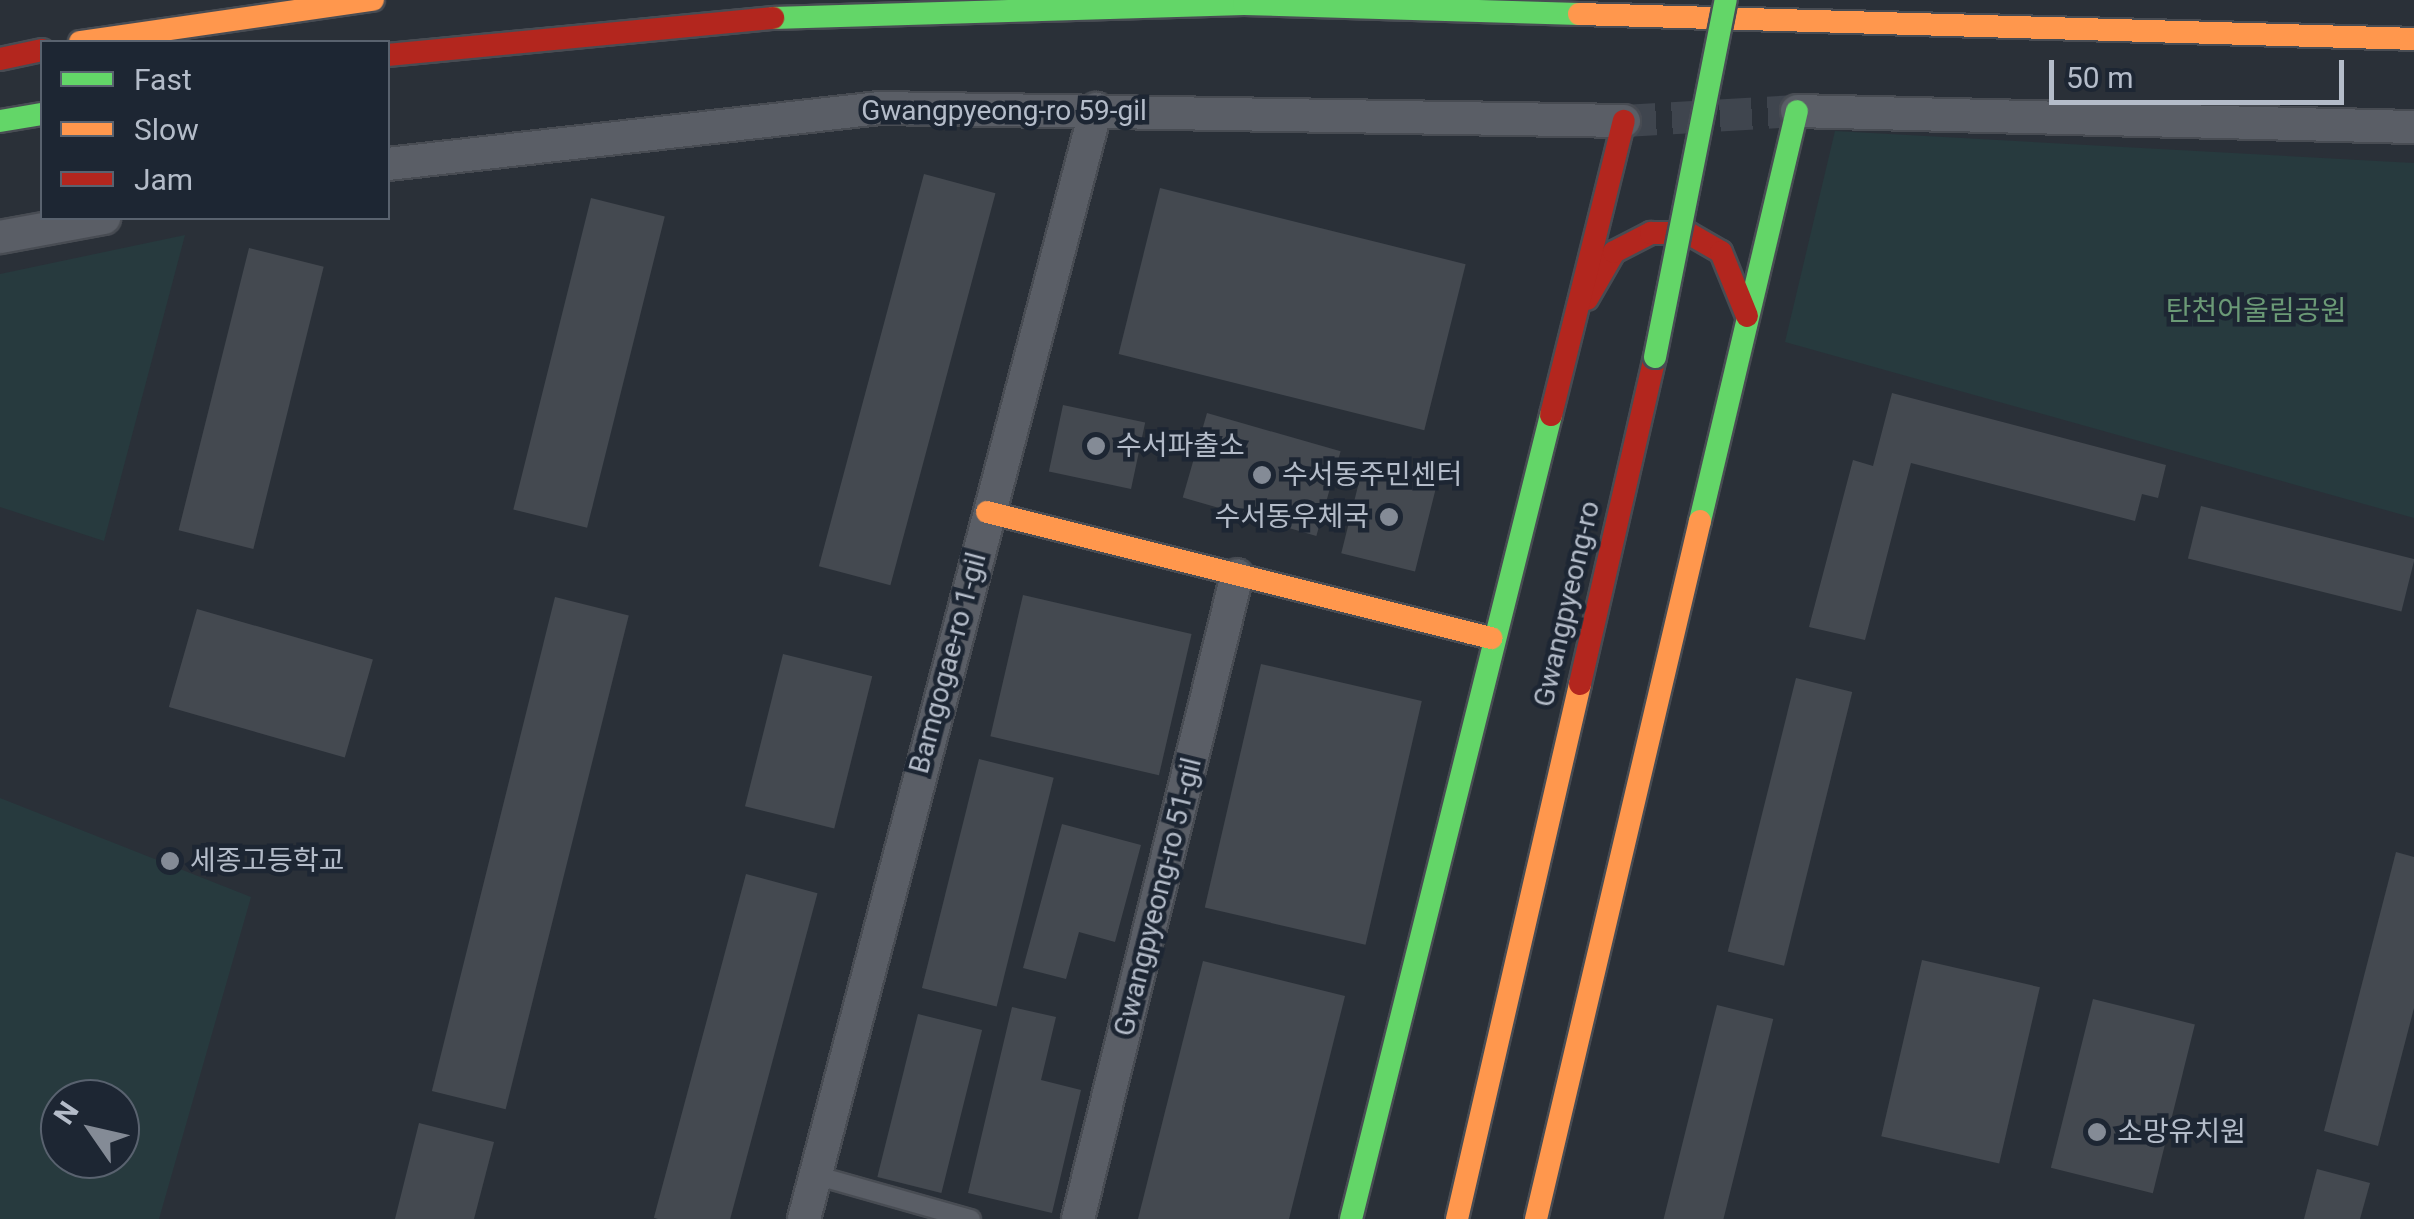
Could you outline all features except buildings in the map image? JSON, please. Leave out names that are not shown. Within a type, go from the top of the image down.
[{"type":"main road","points":[[94,40],[373,0]]},
{"type":"main road","name":"Gwangpyeong-ro","points":[[1457,1219],[1654,357],[1726,0]]},
{"type":"main road","points":[[390,55],[837,12],[1244,4],[2414,39]]},
{"type":"main road","points":[[0,59],[40,50]]},
{"type":"main road","points":[[1536,1219],[1796,111]]},
{"type":"main road","points":[[0,121],[40,114]]},
{"type":"main road","points":[[1350,1219],[1566,334],[1624,121]]},
{"type":"main road","points":[[1566,334],[1614,252],[1651,234],[1688,232],[1720,252],[1747,316]]},
{"type":"main road","points":[[987,512],[1491,638]]},
{"type":"street","name":"Gwangpyeong-ro 59-gil","points":[[390,164],[879,108],[1624,121]]},
{"type":"street","name":"Bamgogae-ro 1-gil","points":[[804,1219],[1096,109]]},
{"type":"street","points":[[1796,111],[2414,127]]},
{"type":"street","points":[[0,237],[93,220]]},
{"type":"street","name":"Gwangpyeong-ro 51-gil","points":[[1078,1219],[1237,574]]},
{"type":"lane","points":[[816,1175],[971,1219]]},
{"type":"green space","name":"탄천어울림공원","points":[[1835,131],[2414,163],[2414,518],[1785,342]]},
{"type":"green space","points":[[185,235],[104,541],[0,507],[0,274]]},
{"type":"green space","points":[[0,798],[251,897],[159,1219],[0,1219]]},
{"type":"tunnel","points":[[1624,121],[1797,111]]},
{"type":"traffic: fast","points":[[1655,357],[1726,0]]},
{"type":"traffic: fast","points":[[773,18],[1244,4],[1579,14]]},
{"type":"traffic: fast","points":[[1700,521],[1797,111]]},
{"type":"traffic: fast","points":[[0,121],[40,114]]},
{"type":"traffic: fast","points":[[1351,1219],[1551,415]]},
{"type":"traffic: slow","points":[[94,40],[373,0]]},
{"type":"traffic: slow","points":[[1579,14],[2414,39]]},
{"type":"traffic: slow","points":[[987,512],[1491,638]]},
{"type":"traffic: slow","points":[[1536,1219],[1700,521]]},
{"type":"traffic: slow","points":[[1457,1219],[1580,684]]},
{"type":"traffic: jam","points":[[390,55],[773,18]]},
{"type":"traffic: jam","points":[[0,59],[40,50]]},
{"type":"traffic: jam","points":[[1551,415],[1624,121]]},
{"type":"traffic: jam","points":[[1587,299],[1614,252],[1651,233],[1688,233],[1721,252],[1747,316]]},
{"type":"traffic: jam","points":[[1580,684],[1655,357]]},
{"type":"place","name":"수서파출소","points":[[1096,446]]},
{"type":"place","name":"수서동주민센터","points":[[1262,475]]},
{"type":"place","name":"수서동우체국","points":[[1389,517]]},
{"type":"place","name":"세종고등학교","points":[[170,861]]},
{"type":"place","name":"소망유치원","points":[[2097,1132]]}]
